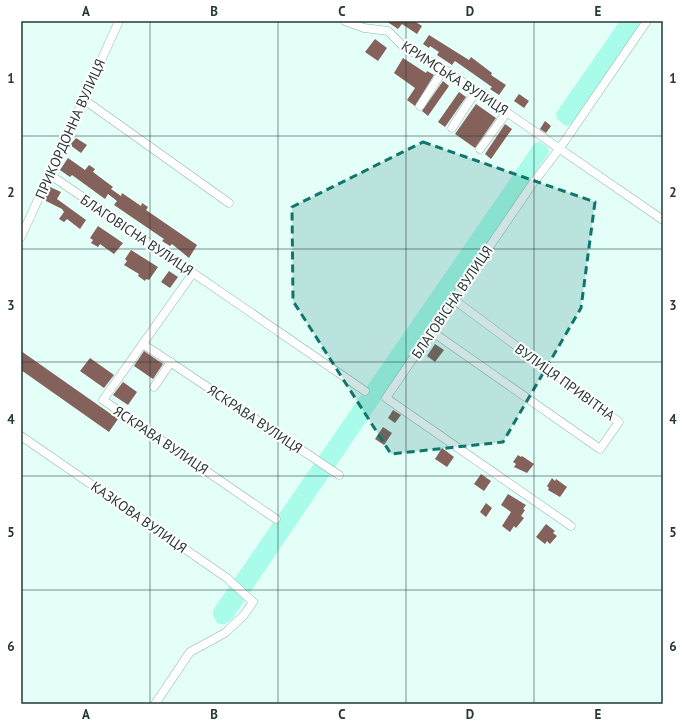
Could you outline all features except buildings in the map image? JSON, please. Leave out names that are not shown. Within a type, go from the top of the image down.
[{"type":"street","name":"ПРИКОРДОННА ВУЛИЦЯ","points":[[21,237],[119,21]]},
{"type":"street","name":"КРИМСЬКА ВУЛИЦЯ","points":[[345,21],[364,28],[388,31],[405,48],[444,70],[476,91],[663,220]]},
{"type":"street","name":"БЛАГОВІСНА ВУЛИЦЯ","points":[[571,526],[386,398],[533,183],[560,148],[647,21]]},
{"type":"street","points":[[420,106],[444,70]]},
{"type":"street","points":[[452,128],[476,91]]},
{"type":"street","points":[[83,99],[229,203]]},
{"type":"street","points":[[480,149],[507,112]]},
{"type":"street","name":"БЛАГОВІСНА ВУЛИЦЯ","points":[[49,174],[365,390]]},
{"type":"street","points":[[143,344],[193,273]]},
{"type":"street","name":"ВУЛИЦЯ ПРИВІТНА","points":[[431,331],[600,450],[619,422],[453,299]]},
{"type":"street","name":"ЯСКРАВА ВУЛИЦЯ","points":[[276,519],[103,400],[143,344],[339,475]]},
{"type":"street","points":[[154,387],[171,362]]},
{"type":"street","name":"КАЗКОВА ВУЛИЦЯ","points":[[21,436],[227,578],[253,602],[244,616],[225,633],[190,652],[155,704]]},
{"type":"highlighted area","points":[[423,142],[595,202],[581,308],[503,442],[391,454],[293,301],[292,207]]},
{"type":"green space","points":[[620,21],[643,21],[572,124],[566,126],[557,119],[556,113]]},
{"type":"green space","points":[[540,142],[548,148],[549,152],[232,619],[225,624],[218,624],[213,616],[213,610],[535,143]]}]
